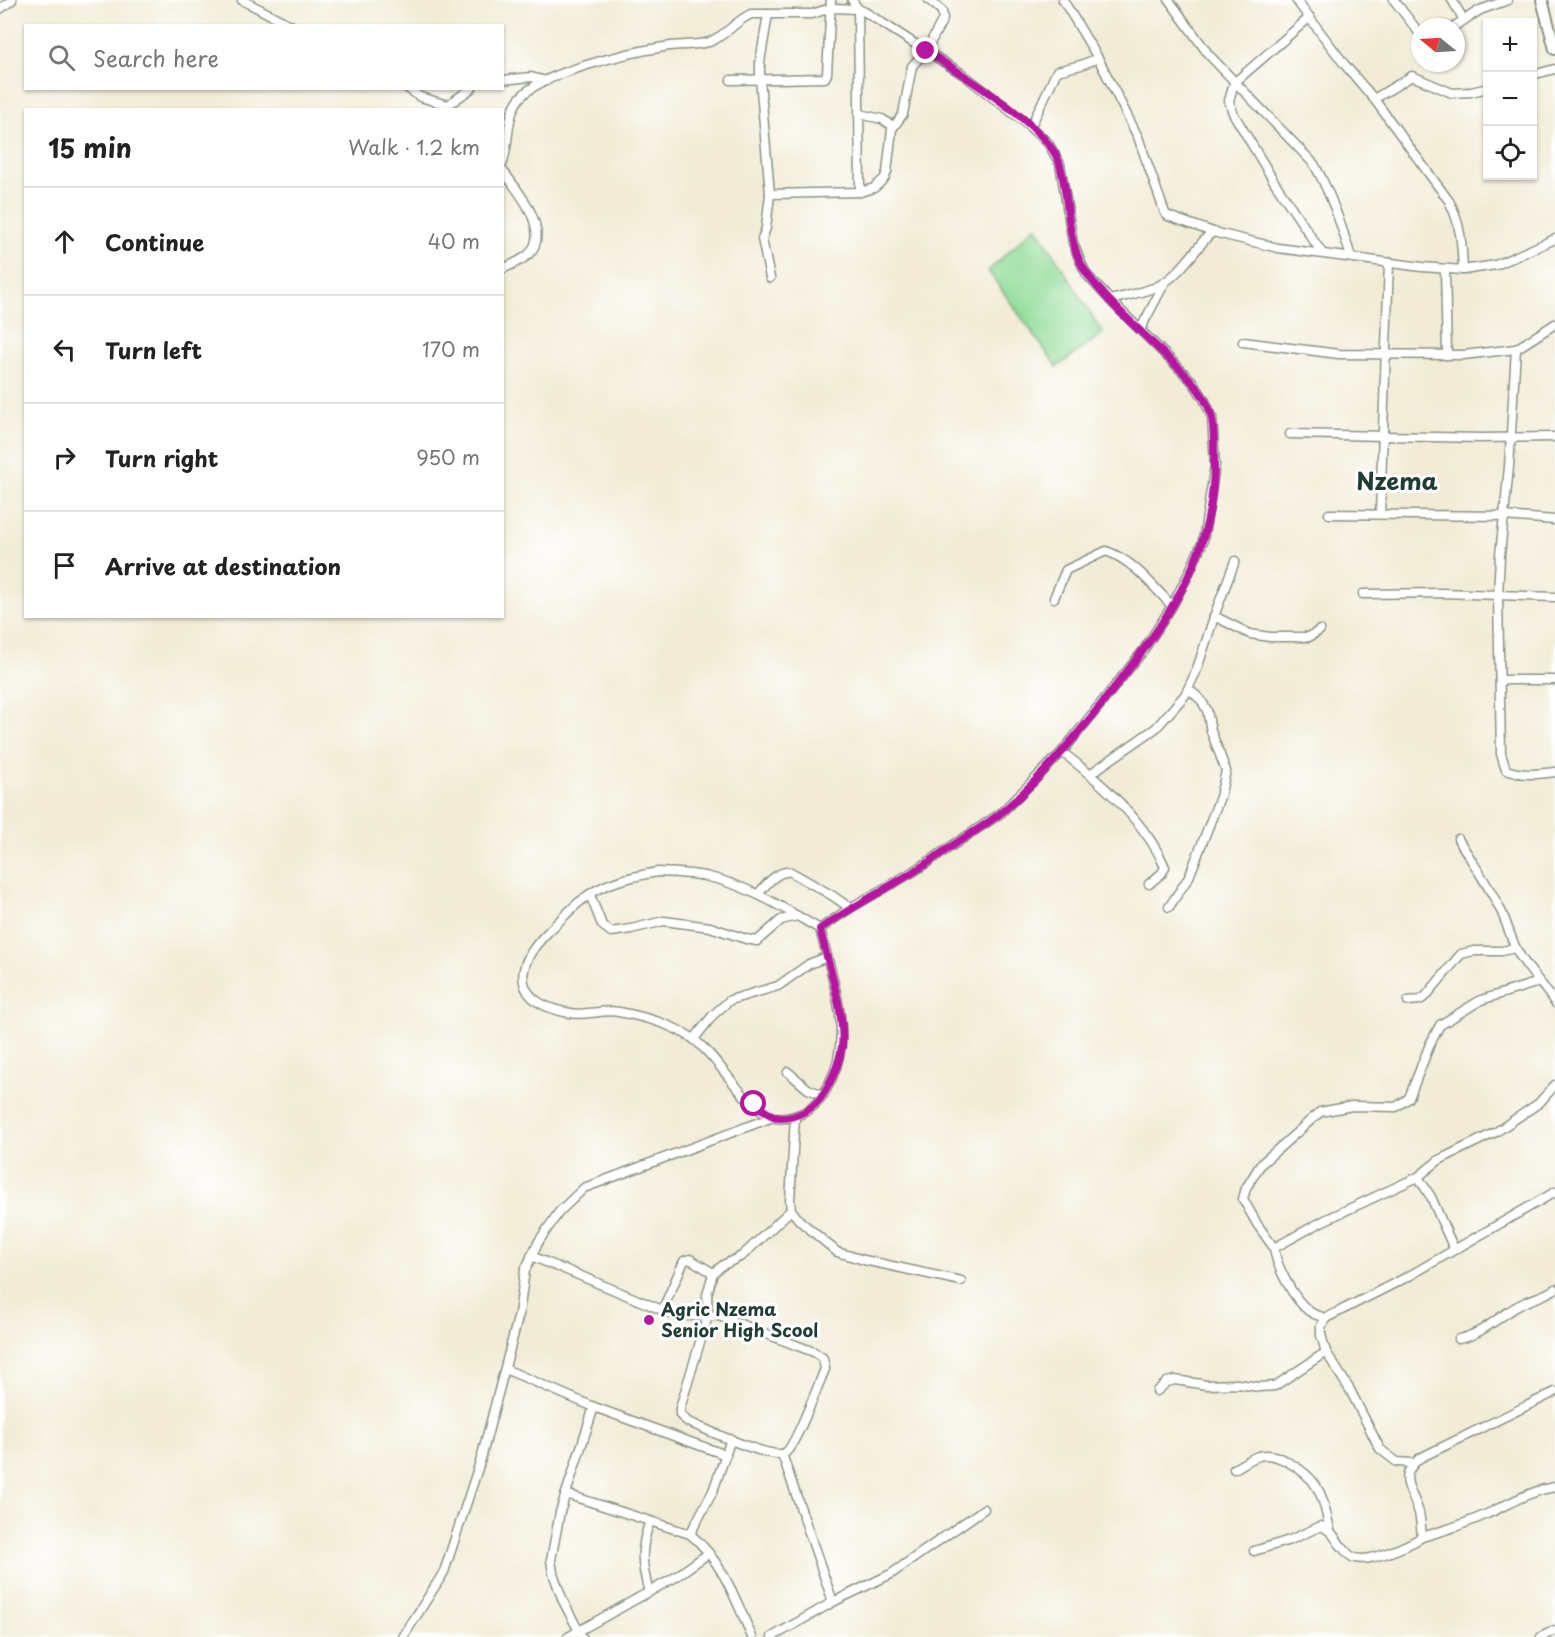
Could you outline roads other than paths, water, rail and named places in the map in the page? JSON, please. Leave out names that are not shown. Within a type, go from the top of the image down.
[{"type":"street","points":[[0,9],[12,0]]},
{"type":"street","points":[[242,0],[288,24]]},
{"type":"street","points":[[852,0],[858,9],[860,192]]},
{"type":"street","points":[[770,194],[860,192],[874,189],[884,179],[893,126],[903,114],[912,66],[926,51],[943,15],[942,11],[929,0]]},
{"type":"street","points":[[1063,0],[1098,58],[1138,137],[1168,216],[1213,232],[1278,248],[1445,269],[1463,270],[1496,266],[1555,239]]},
{"type":"street","points":[[1169,0],[1209,55],[1314,164],[1339,216],[1351,257]]},
{"type":"street","points":[[1296,0],[1423,163],[1454,209],[1461,232],[1463,270]]},
{"type":"street","points":[[1394,0],[1411,22]]},
{"type":"street","points":[[1452,0],[1463,18]]},
{"type":"street","points":[[1465,19],[1508,0]]},
{"type":"street","points":[[1542,0],[1555,49]]},
{"type":"street","points":[[731,80],[825,78],[831,4]]},
{"type":"street","points":[[504,153],[509,123],[519,99],[529,90],[546,81],[580,67],[648,50],[711,41],[751,14],[812,14],[831,4],[858,9],[873,15],[964,75],[1031,126],[1048,143],[1055,154],[1065,189],[1077,253],[1087,274],[1193,382],[1212,417],[1215,465],[1203,541],[1172,606],[1143,651],[1062,752],[1001,813],[916,870],[850,908],[820,929]]},
{"type":"street","points":[[768,14],[760,63],[760,79],[770,194],[766,228],[762,239],[770,278]]},
{"type":"street","points":[[1310,17],[1234,82],[1229,101],[1233,112],[1275,183],[1322,253]]},
{"type":"street","points":[[1031,126],[1057,71],[1098,58]]},
{"type":"street","points":[[1537,74],[1555,69]]},
{"type":"street","points":[[1374,99],[1412,76],[1452,93],[1483,89]]},
{"type":"street","points":[[504,80],[531,77],[546,81]]},
{"type":"street","points":[[410,90],[420,97],[448,105],[469,90]]},
{"type":"street","points":[[859,114],[882,119],[893,126]]},
{"type":"street","points":[[504,173],[524,199],[536,224],[533,250],[525,258],[504,268]]},
{"type":"street","points":[[1140,330],[1166,282],[1213,232]]},
{"type":"street","points":[[1380,514],[1389,263]]},
{"type":"street","points":[[1445,269],[1447,355]]},
{"type":"street","points":[[1110,300],[1166,282]]},
{"type":"street","points":[[1244,342],[1333,354],[1447,355],[1516,349],[1555,324]]},
{"type":"street","points":[[1516,349],[1498,596],[1501,754],[1506,770],[1532,775],[1555,772]]},
{"type":"street","points":[[1290,434],[1481,438],[1555,437]]},
{"type":"street","points":[[1329,514],[1503,516],[1555,520]]},
{"type":"street","points":[[1054,598],[1063,572],[1106,551],[1122,559],[1146,579],[1172,606]]},
{"type":"street","points":[[1090,774],[1156,728],[1189,689],[1235,561]]},
{"type":"street","points":[[1364,594],[1442,593],[1555,597]]},
{"type":"street","points":[[1214,616],[1250,634],[1270,637],[1309,637],[1320,630]]},
{"type":"street","points":[[1500,680],[1555,680]]},
{"type":"street","points":[[1168,907],[1189,877],[1220,797],[1226,771],[1211,731],[1208,710],[1189,689]]},
{"type":"street","points":[[1062,752],[1090,774],[1146,834],[1160,855],[1165,867],[1162,873],[1149,884]]},
{"type":"street","points":[[1458,839],[1503,914],[1515,948],[1555,1003]]},
{"type":"street","points":[[758,894],[768,883],[785,871],[833,896],[850,908]]},
{"type":"street","points":[[403,1637],[444,1572],[481,1459],[505,1370],[519,1314],[525,1270],[531,1256],[559,1212],[584,1188],[772,1117],[795,1117],[808,1110],[823,1095],[832,1078],[842,1046],[839,1011],[820,929],[758,894],[709,877],[658,872],[603,886],[583,898],[545,934],[529,957],[524,972],[522,984],[529,995],[547,1006],[570,1013],[616,1012],[658,1021],[684,1033],[701,1044],[754,1104],[772,1117]]},
{"type":"street","points":[[590,895],[602,925],[611,932],[664,921],[710,927],[757,941],[781,920],[797,916]]},
{"type":"street","points":[[1408,1001],[1420,1000],[1426,996],[1461,954],[1515,948]]},
{"type":"street","points":[[694,1039],[713,1015],[730,1000],[778,986],[809,964],[827,957]]},
{"type":"street","points":[[1326,1318],[1306,1309],[1299,1300],[1280,1268],[1274,1248],[1243,1199],[1246,1188],[1261,1164],[1320,1112],[1352,1106],[1396,1107],[1409,1098],[1440,1025],[1481,1000],[1539,982]]},
{"type":"street","points":[[788,1072],[808,1089],[823,1095]]},
{"type":"street","points":[[1274,1248],[1323,1221],[1418,1177],[1439,1160],[1496,1132],[1539,1103],[1555,1085]]},
{"type":"street","points":[[795,1117],[790,1191],[791,1210],[800,1221],[837,1252],[961,1281]]},
{"type":"street","points":[[1418,1177],[1431,1197],[1454,1249]]},
{"type":"street","points":[[1413,1463],[1397,1462],[1380,1449],[1350,1390],[1326,1352],[1321,1335],[1326,1318],[1539,1203],[1555,1192]]},
{"type":"street","points":[[531,1256],[662,1311],[692,1318],[708,1316],[718,1316],[814,1352],[822,1358],[825,1369],[791,1448],[777,1456],[764,1453],[688,1422],[680,1415],[680,1408],[708,1316],[707,1295],[713,1273],[723,1265],[742,1256],[791,1210]]},
{"type":"street","points":[[662,1311],[684,1261],[690,1259],[713,1273]]},
{"type":"street","points":[[1460,1339],[1474,1336],[1515,1307],[1545,1296],[1555,1289]]},
{"type":"street","points":[[1157,1391],[1167,1382],[1175,1380],[1207,1386],[1238,1384],[1259,1387],[1275,1386],[1326,1352]]},
{"type":"street","points":[[505,1370],[594,1407],[726,1455]]},
{"type":"street","points":[[1422,1537],[1419,1511],[1407,1483],[1413,1463],[1555,1392]]},
{"type":"street","points":[[580,1634],[557,1587],[551,1560],[560,1512],[594,1407]]},
{"type":"street","points":[[690,1534],[713,1491],[731,1439]]},
{"type":"street","points":[[782,1454],[833,1602]]},
{"type":"street","points":[[1234,1469],[1258,1456],[1269,1455],[1306,1472],[1312,1478],[1324,1502],[1330,1530],[1352,1558],[1363,1559],[1410,1545],[1422,1537],[1485,1515],[1533,1492],[1555,1487]]},
{"type":"street","points":[[566,1494],[690,1534],[709,1553],[730,1588],[752,1637]]},
{"type":"street","points":[[772,1637],[833,1602],[891,1574],[984,1509]]},
{"type":"street","points":[[649,1592],[644,1574],[642,1545],[650,1521]]},
{"type":"street","points":[[1254,1551],[1290,1540],[1313,1528],[1321,1526],[1330,1530]]},
{"type":"street","points":[[568,1637],[580,1634],[709,1553]]},
{"type":"street","points":[[1543,1637],[1555,1630]]},
{"type":"place","name":"Agric Nzema Senior High Scool","points":[[649,1320]]},
{"type":"district","name":"Nzema","points":[[1397,482]]}]
